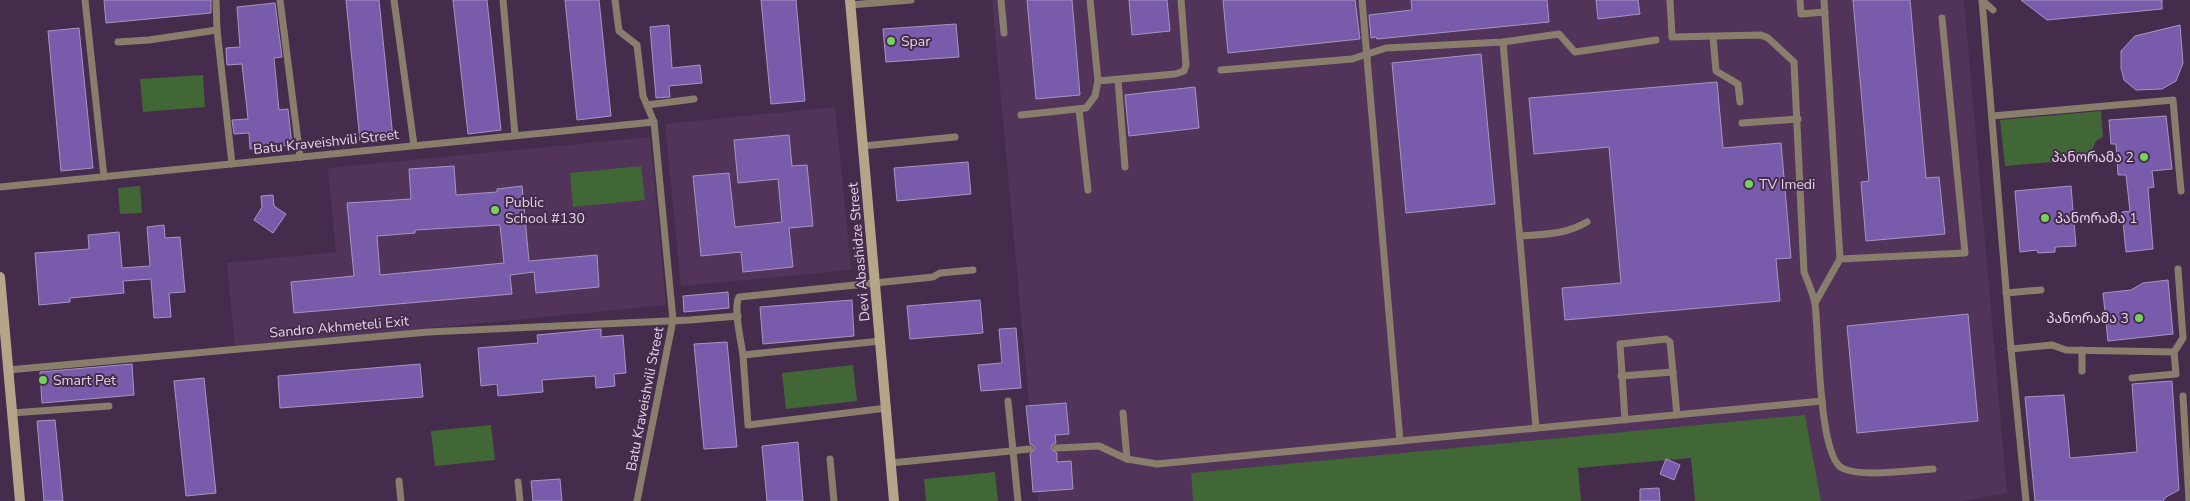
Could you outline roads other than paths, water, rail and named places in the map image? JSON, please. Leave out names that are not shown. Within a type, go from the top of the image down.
[{"type":"street","name":"Devi Abashidze Street","points":[[850,3],[894,501]]},
{"type":"street","points":[[0,277],[2,322],[20,501]]},
{"type":"lane","points":[[85,0],[104,176]]},
{"type":"lane","points":[[216,0],[217,30],[232,164]]},
{"type":"lane","points":[[280,0],[300,157]]},
{"type":"lane","points":[[394,0],[414,146]]},
{"type":"lane","points":[[502,0],[516,135]]},
{"type":"lane","name":"Batu Kraveishvili Street","points":[[615,0],[619,31],[637,45],[643,96],[654,122],[673,320],[637,501]]},
{"type":"lane","points":[[850,3],[911,0]]},
{"type":"lane","points":[[1001,0],[1004,33]]},
{"type":"lane","points":[[1021,115],[1086,108],[1095,96],[1098,81],[1090,0]]},
{"type":"lane","points":[[1098,81],[1175,74],[1184,71],[1186,66],[1181,0]]},
{"type":"lane","points":[[1362,0],[1400,442]]},
{"type":"lane","points":[[1670,0],[1672,38],[1761,35],[1768,38],[1794,62],[1804,272],[1815,303],[1822,402],[1831,454],[1840,467],[1856,473],[1934,469]]},
{"type":"lane","points":[[1800,0],[1801,14],[1825,12]]},
{"type":"lane","points":[[1815,303],[1840,259],[1824,0]]},
{"type":"lane","points":[[1982,0],[1993,10]]},
{"type":"lane","points":[[1982,0],[2006,293],[2026,501]]},
{"type":"lane","points":[[1840,259],[1965,254],[1942,18]]},
{"type":"lane","points":[[118,42],[149,40],[217,30]]},
{"type":"lane","points":[[1221,70],[1352,59],[1386,48],[1503,42],[1559,34],[1575,52],[1656,40]]},
{"type":"lane","points":[[1713,37],[1716,72],[1738,84],[1740,102]]},
{"type":"lane","points":[[1503,42],[1536,428]]},
{"type":"lane","points":[[1118,80],[1125,167]]},
{"type":"lane","points":[[647,105],[694,99]]},
{"type":"lane","points":[[1992,116],[2173,100],[2181,191]]},
{"type":"lane","points":[[1079,109],[1088,190]]},
{"type":"lane","points":[[1742,123],[1798,119]]},
{"type":"lane","name":"Batu Kraveishvili Street","points":[[0,187],[654,122]]},
{"type":"lane","points":[[863,146],[955,137]]},
{"type":"lane","points":[[1520,236],[1572,231],[1587,222]]},
{"type":"lane","points":[[2132,378],[2176,374],[2174,352],[2183,338],[2178,269]]},
{"type":"lane","points":[[886,408],[748,425],[737,300],[739,298],[875,282],[934,278],[940,273],[972,270]]},
{"type":"lane","points":[[2006,293],[2041,290]]},
{"type":"lane","name":"Sandro Akhmeteli Exit","points":[[8,370],[428,332],[738,316]]},
{"type":"lane","points":[[1625,420],[1619,346],[1622,343],[1668,339],[1670,342],[1677,415]]},
{"type":"lane","points":[[743,355],[881,341]]},
{"type":"lane","points":[[2011,349],[2052,345],[2066,350],[2174,352]]},
{"type":"lane","points":[[2082,350],[2082,371]]},
{"type":"lane","points":[[1621,376],[1673,372]]},
{"type":"lane","points":[[2183,396],[2189,501]]},
{"type":"lane","points":[[1008,401],[1018,501]]},
{"type":"lane","points":[[1056,448],[1098,446],[1126,459],[1157,464],[1822,402]]},
{"type":"lane","points":[[12,413],[109,406]]},
{"type":"lane","points":[[1123,413],[1126,459]]},
{"type":"lane","points":[[891,463],[1030,450]]},
{"type":"lane","points":[[830,459],[834,501]]},
{"type":"lane","points":[[399,481],[401,501]]},
{"type":"lane","points":[[518,482],[520,501]]},
{"type":"place","name":"Spar","points":[[891,41]]},
{"type":"place","name":"პანორამა 2","points":[[2144,157]]},
{"type":"place","name":"TV Imedi","points":[[1749,184]]},
{"type":"place","name":"Public School #130","points":[[495,210]]},
{"type":"place","name":"პანორამა 1","points":[[2045,218]]},
{"type":"place","name":"პანორამა 3","points":[[2139,318]]},
{"type":"place","name":"Smart Pet","points":[[43,380]]}]
